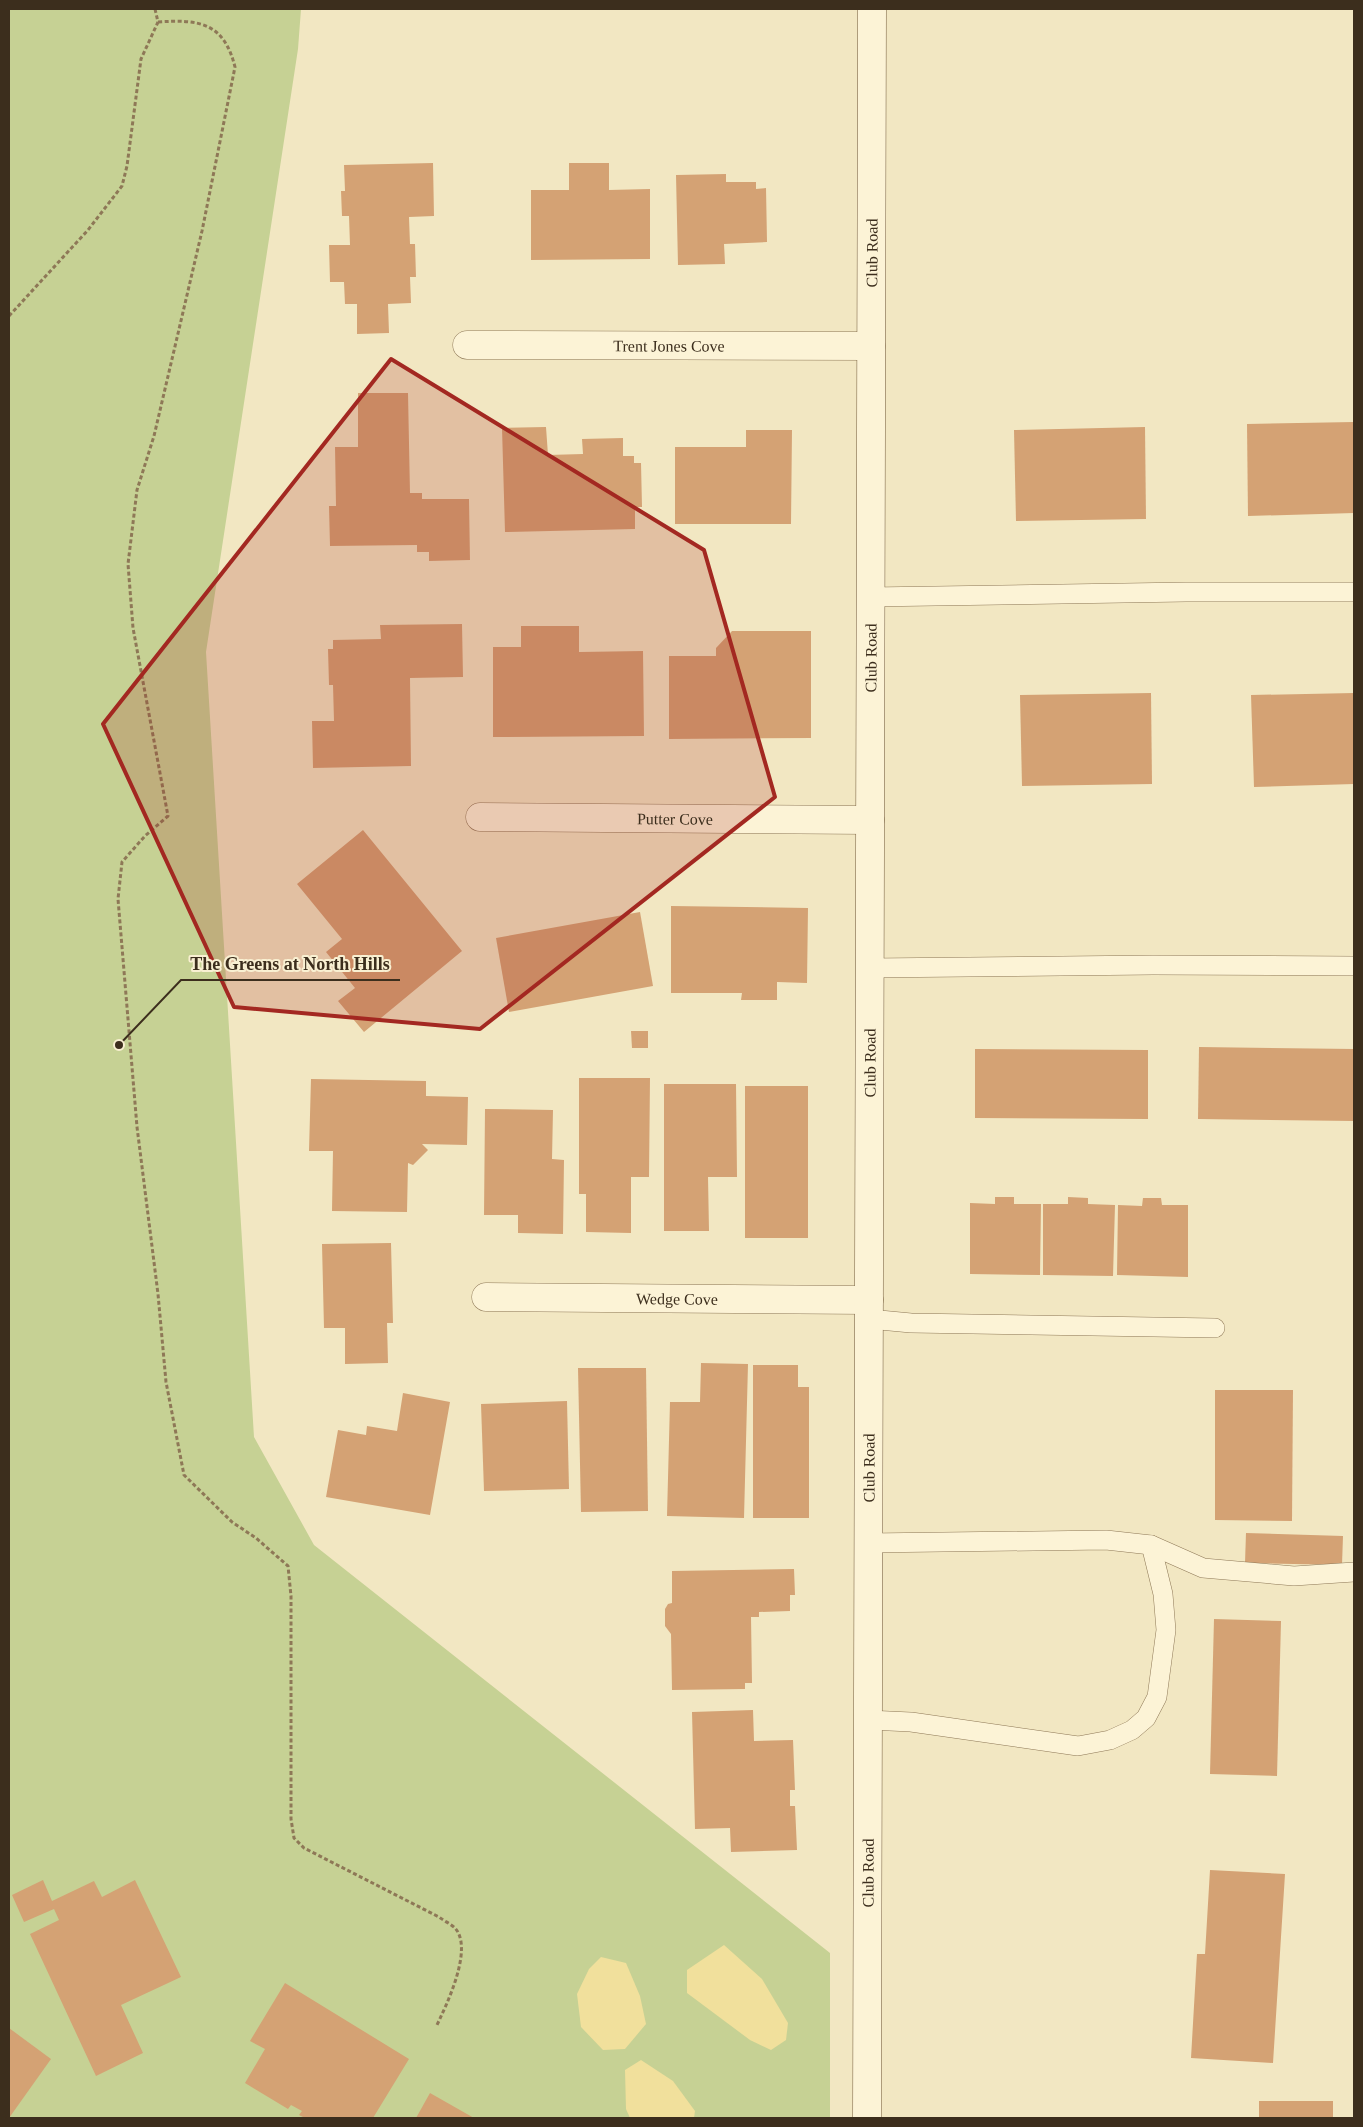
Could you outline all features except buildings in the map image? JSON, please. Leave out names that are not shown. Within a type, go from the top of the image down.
[{"type":"street","name":"Club Road","points":[[867,2118],[872,9]]},
{"type":"street","name":"Trent Jones Cove","points":[[467,344],[871,346]]},
{"type":"street","name":"Putter Cove","points":[[480,817],[870,820]]},
{"type":"street","name":"Wedge Cove","points":[[486,1296],[869,1310]]},
{"type":"lane","points":[[870,597],[1186,592],[1354,592]]},
{"type":"lane","points":[[870,968],[1153,965],[1354,966]]},
{"type":"lane","points":[[869,1310],[911,1323],[1215,1328]]},
{"type":"lane","points":[[868,1543],[1106,1540],[1151,1545],[1203,1568],[1294,1576],[1354,1572]]},
{"type":"lane","points":[[868,1720],[910,1722],[1078,1746],[1110,1740],[1132,1730],[1146,1718],[1157,1697],[1166,1630],[1163,1594],[1151,1545]]},
{"type":"path","points":[[9,316],[88,230],[122,186],[141,58],[158,22],[155,9]]},
{"type":"path","points":[[158,22],[182,20],[200,24],[222,36],[231,52],[235,68],[200,240],[154,436],[137,490],[128,564],[135,638],[168,816],[145,836],[122,862],[118,899],[137,1127],[158,1294],[166,1382],[184,1475],[232,1522],[256,1538],[288,1566],[291,1596],[291,1819],[294,1838],[304,1848],[439,1917],[456,1929],[461,1946],[456,1982],[436,2027]]},
{"type":"highlighted area","points":[[391,359],[704,550],[775,797],[480,1029],[234,1007],[103,724]]},
{"type":"green space","points":[[9,9],[301,9],[298,49],[206,652],[254,1437],[314,1545],[830,1953],[830,2118],[9,2118]]},
{"type":"sand","points":[[724,1945],[762,1979],[788,2023],[786,2040],[771,2050],[750,2040],[687,1993],[687,1970]]},
{"type":"sand","points":[[601,1957],[626,1963],[640,1996],[646,2024],[625,2049],[603,2050],[581,2027],[577,1994],[589,1969]]},
{"type":"sand","points":[[641,2060],[673,2081],[695,2111],[694,2118],[630,2118],[626,2109],[625,2070]]},
{"type":"place","name":"The Greens at North Hills","points":[[119,1045]]}]
